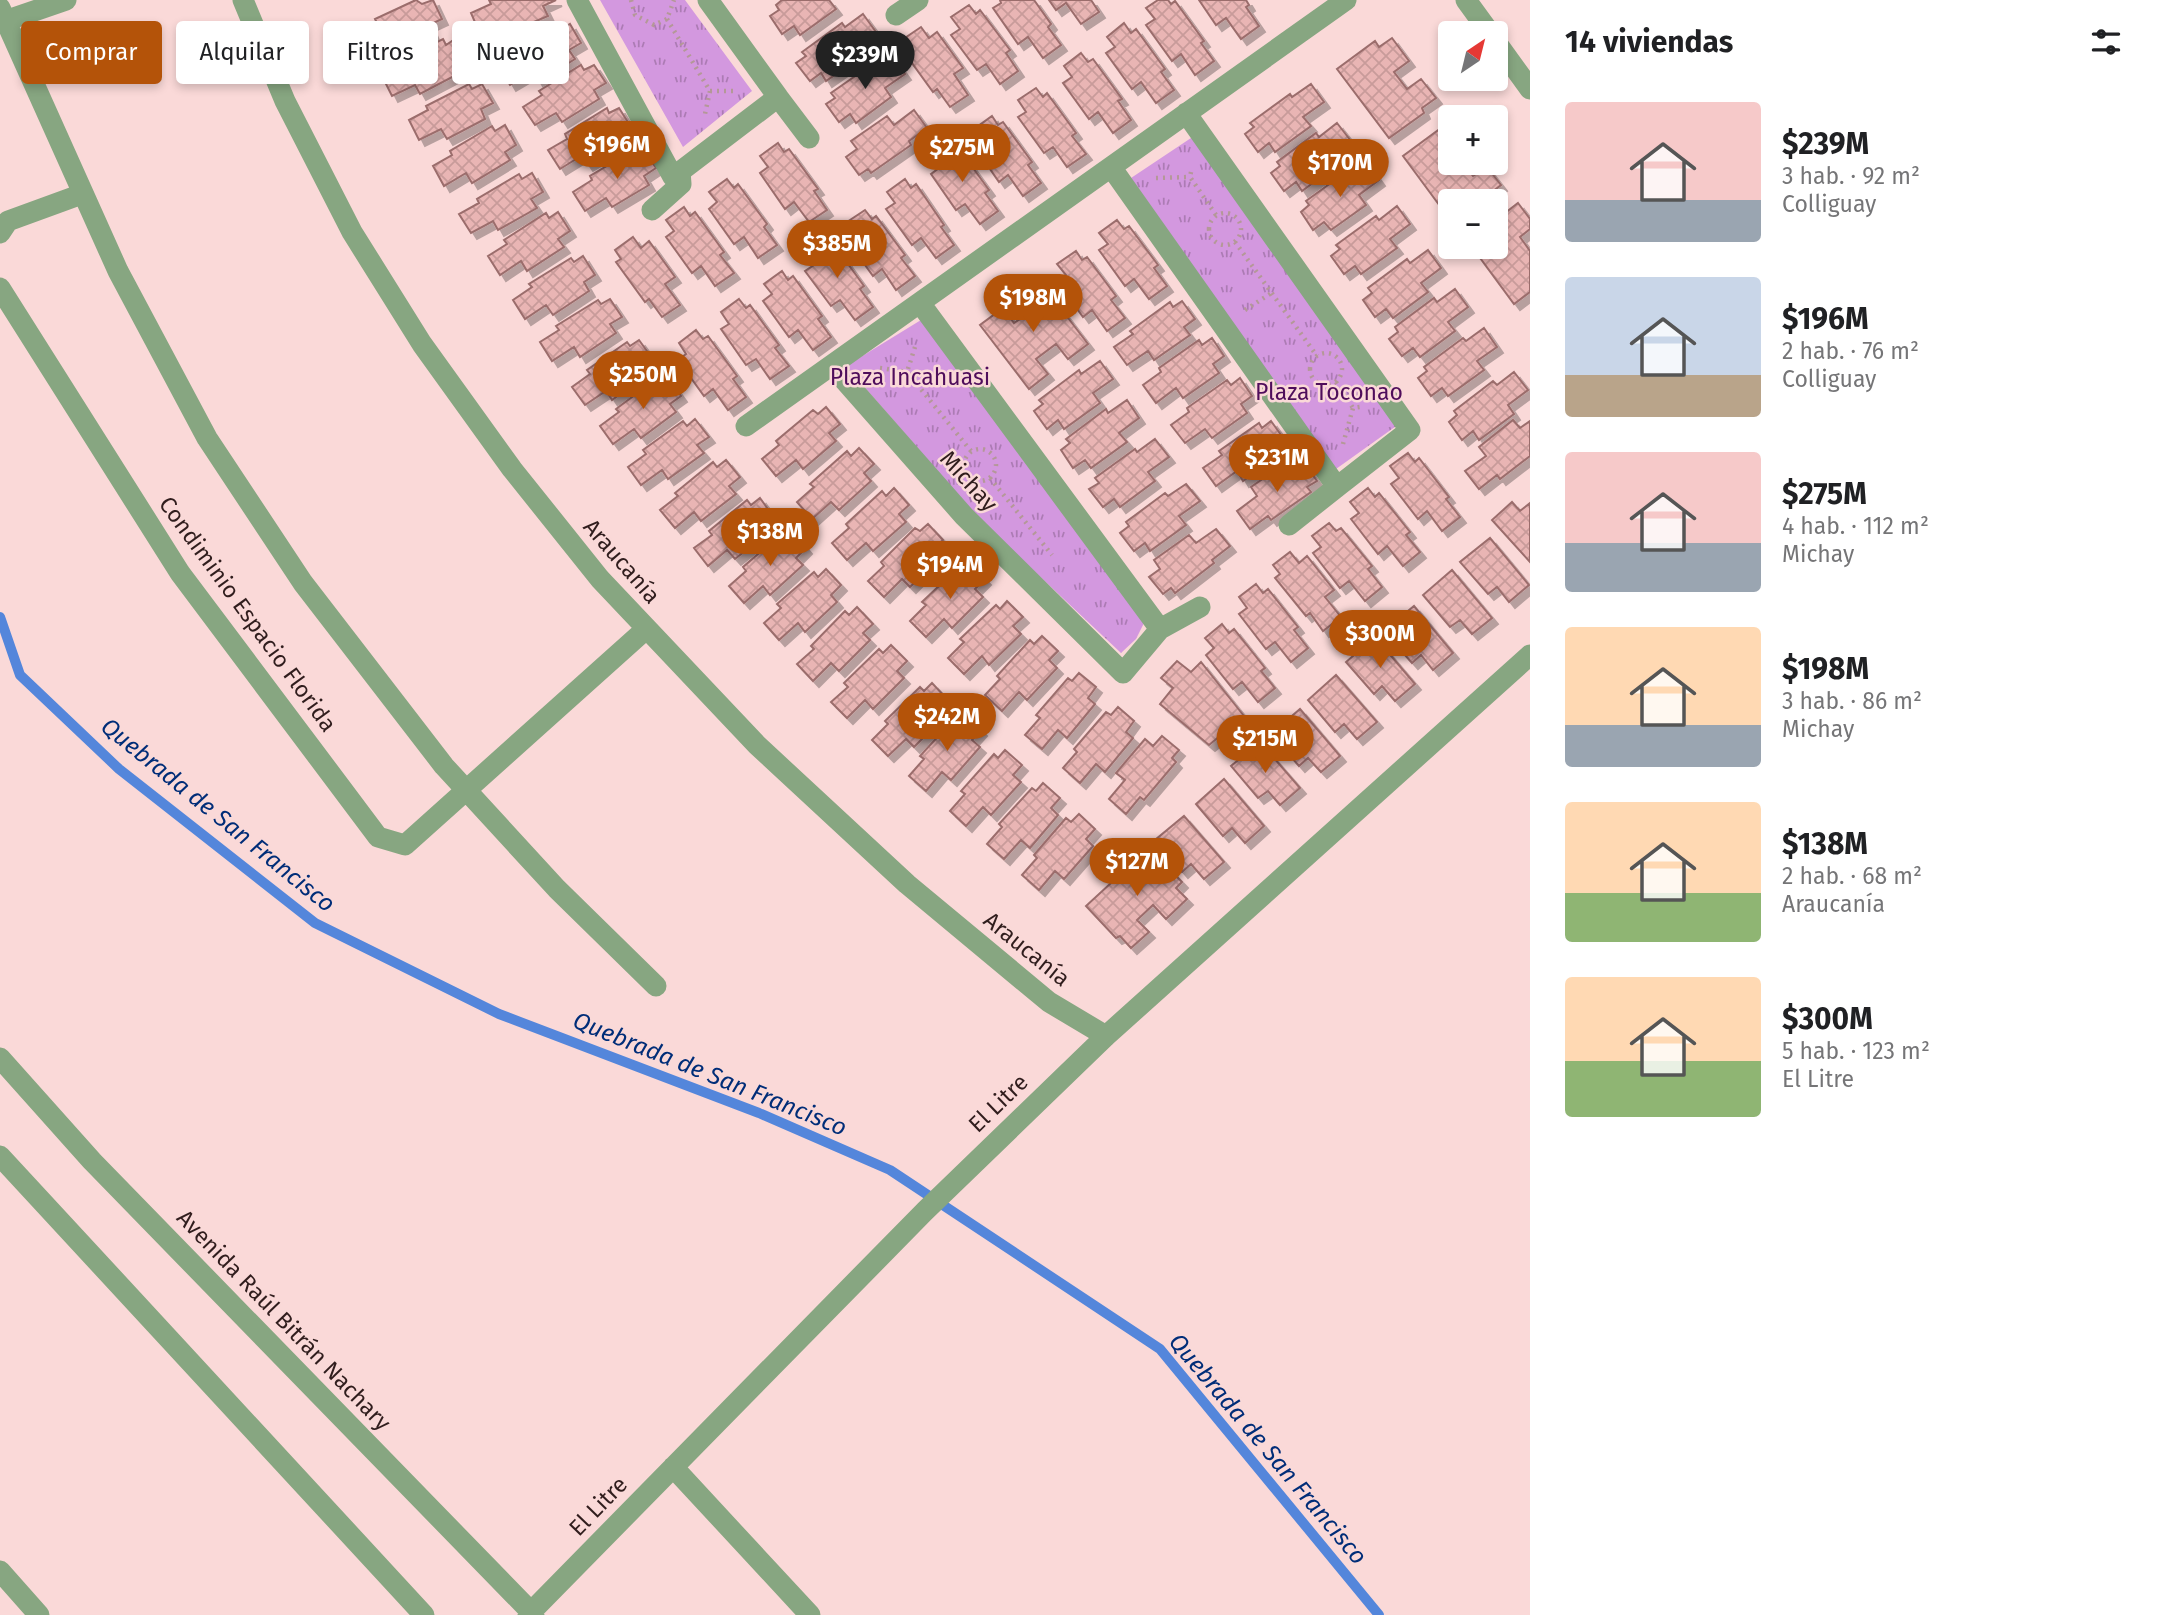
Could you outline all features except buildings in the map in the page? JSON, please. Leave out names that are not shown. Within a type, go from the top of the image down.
[{"type":"street","points":[[66,0],[3,15],[118,271],[207,438],[303,583],[444,766],[557,889],[656,986]]},
{"type":"street","name":"Araucanía","points":[[243,0],[285,101],[352,232],[422,344],[520,479],[600,579],[757,745],[907,884],[1049,1002],[1106,1036]]},
{"type":"street","points":[[577,0],[673,177],[778,97]]},
{"type":"street","points":[[708,0],[808,138]]},
{"type":"street","points":[[896,15],[918,0]]},
{"type":"street","points":[[746,426],[923,306],[1111,167],[1346,0]]},
{"type":"street","points":[[1466,0],[1481,21]]},
{"type":"street","points":[[1508,59],[1530,89]]},
{"type":"street","points":[[1186,113],[1410,430],[1335,484],[1289,525]]},
{"type":"street","points":[[1111,167],[1335,484]]},
{"type":"street","points":[[652,210],[681,184],[680,171]]},
{"type":"street","points":[[0,233],[8,221],[82,194]]},
{"type":"street","name":"Condiminio Espacio Florida","points":[[0,288],[180,573],[378,837],[405,845],[646,629]]},
{"type":"street","points":[[923,306],[1160,629]]},
{"type":"street","name":"Michay","points":[[832,366],[964,516],[1123,673],[1160,629],[1200,607]]},
{"type":"street","name":"El Litre","points":[[531,1614],[947,1188],[1106,1036],[1530,655]]},
{"type":"street","name":"Avenida Raúl Bitrán Nachary","points":[[0,1058],[92,1161],[531,1614]]},
{"type":"street","points":[[0,1156],[424,1615]]},
{"type":"street","points":[[673,1467],[810,1615]]},
{"type":"street","points":[[0,1571],[39,1615]]},
{"type":"path","points":[[631,0],[632,9],[640,20],[653,24],[667,19],[674,7],[674,0]]},
{"type":"path","points":[[667,19],[710,90]]},
{"type":"path","points":[[1233,214],[1240,222],[1242,233],[1235,242],[1221,244],[1212,238],[1209,228],[1216,215],[1233,214]]},
{"type":"path","points":[[1235,242],[1317,356]]},
{"type":"path","points":[[1223,325],[1300,274]]},
{"type":"path","points":[[923,306],[907,372],[971,451]]},
{"type":"path","points":[[1328,353],[1338,358],[1343,368],[1336,383],[1326,386],[1313,379],[1310,369],[1317,356],[1328,353]]},
{"type":"path","points":[[1335,484],[1353,408],[1336,383]]},
{"type":"path","points":[[1353,408],[1392,405]]},
{"type":"path","points":[[971,451],[987,451],[995,458],[996,469],[990,478],[975,481],[967,474],[964,465],[971,451]]},
{"type":"path","points":[[990,478],[1052,555]]},
{"type":"path","points":[[1027,578],[1084,525]]},
{"type":"green space","points":[[600,0],[685,0],[752,91],[683,147]]},
{"type":"green space","name":"Plaza Toconao","points":[[1194,136],[1399,424],[1336,469],[1131,178]]},
{"type":"green space","name":"Plaza Incahuasi","points":[[921,320],[1144,623],[1136,639],[1121,653],[982,522],[846,366]]},
{"type":"waterway","name":"Quebrada de San Francisco","points":[[0,617],[20,675],[119,769],[315,923],[499,1014],[759,1113],[890,1170],[1160,1349],[1379,1615]]}]
